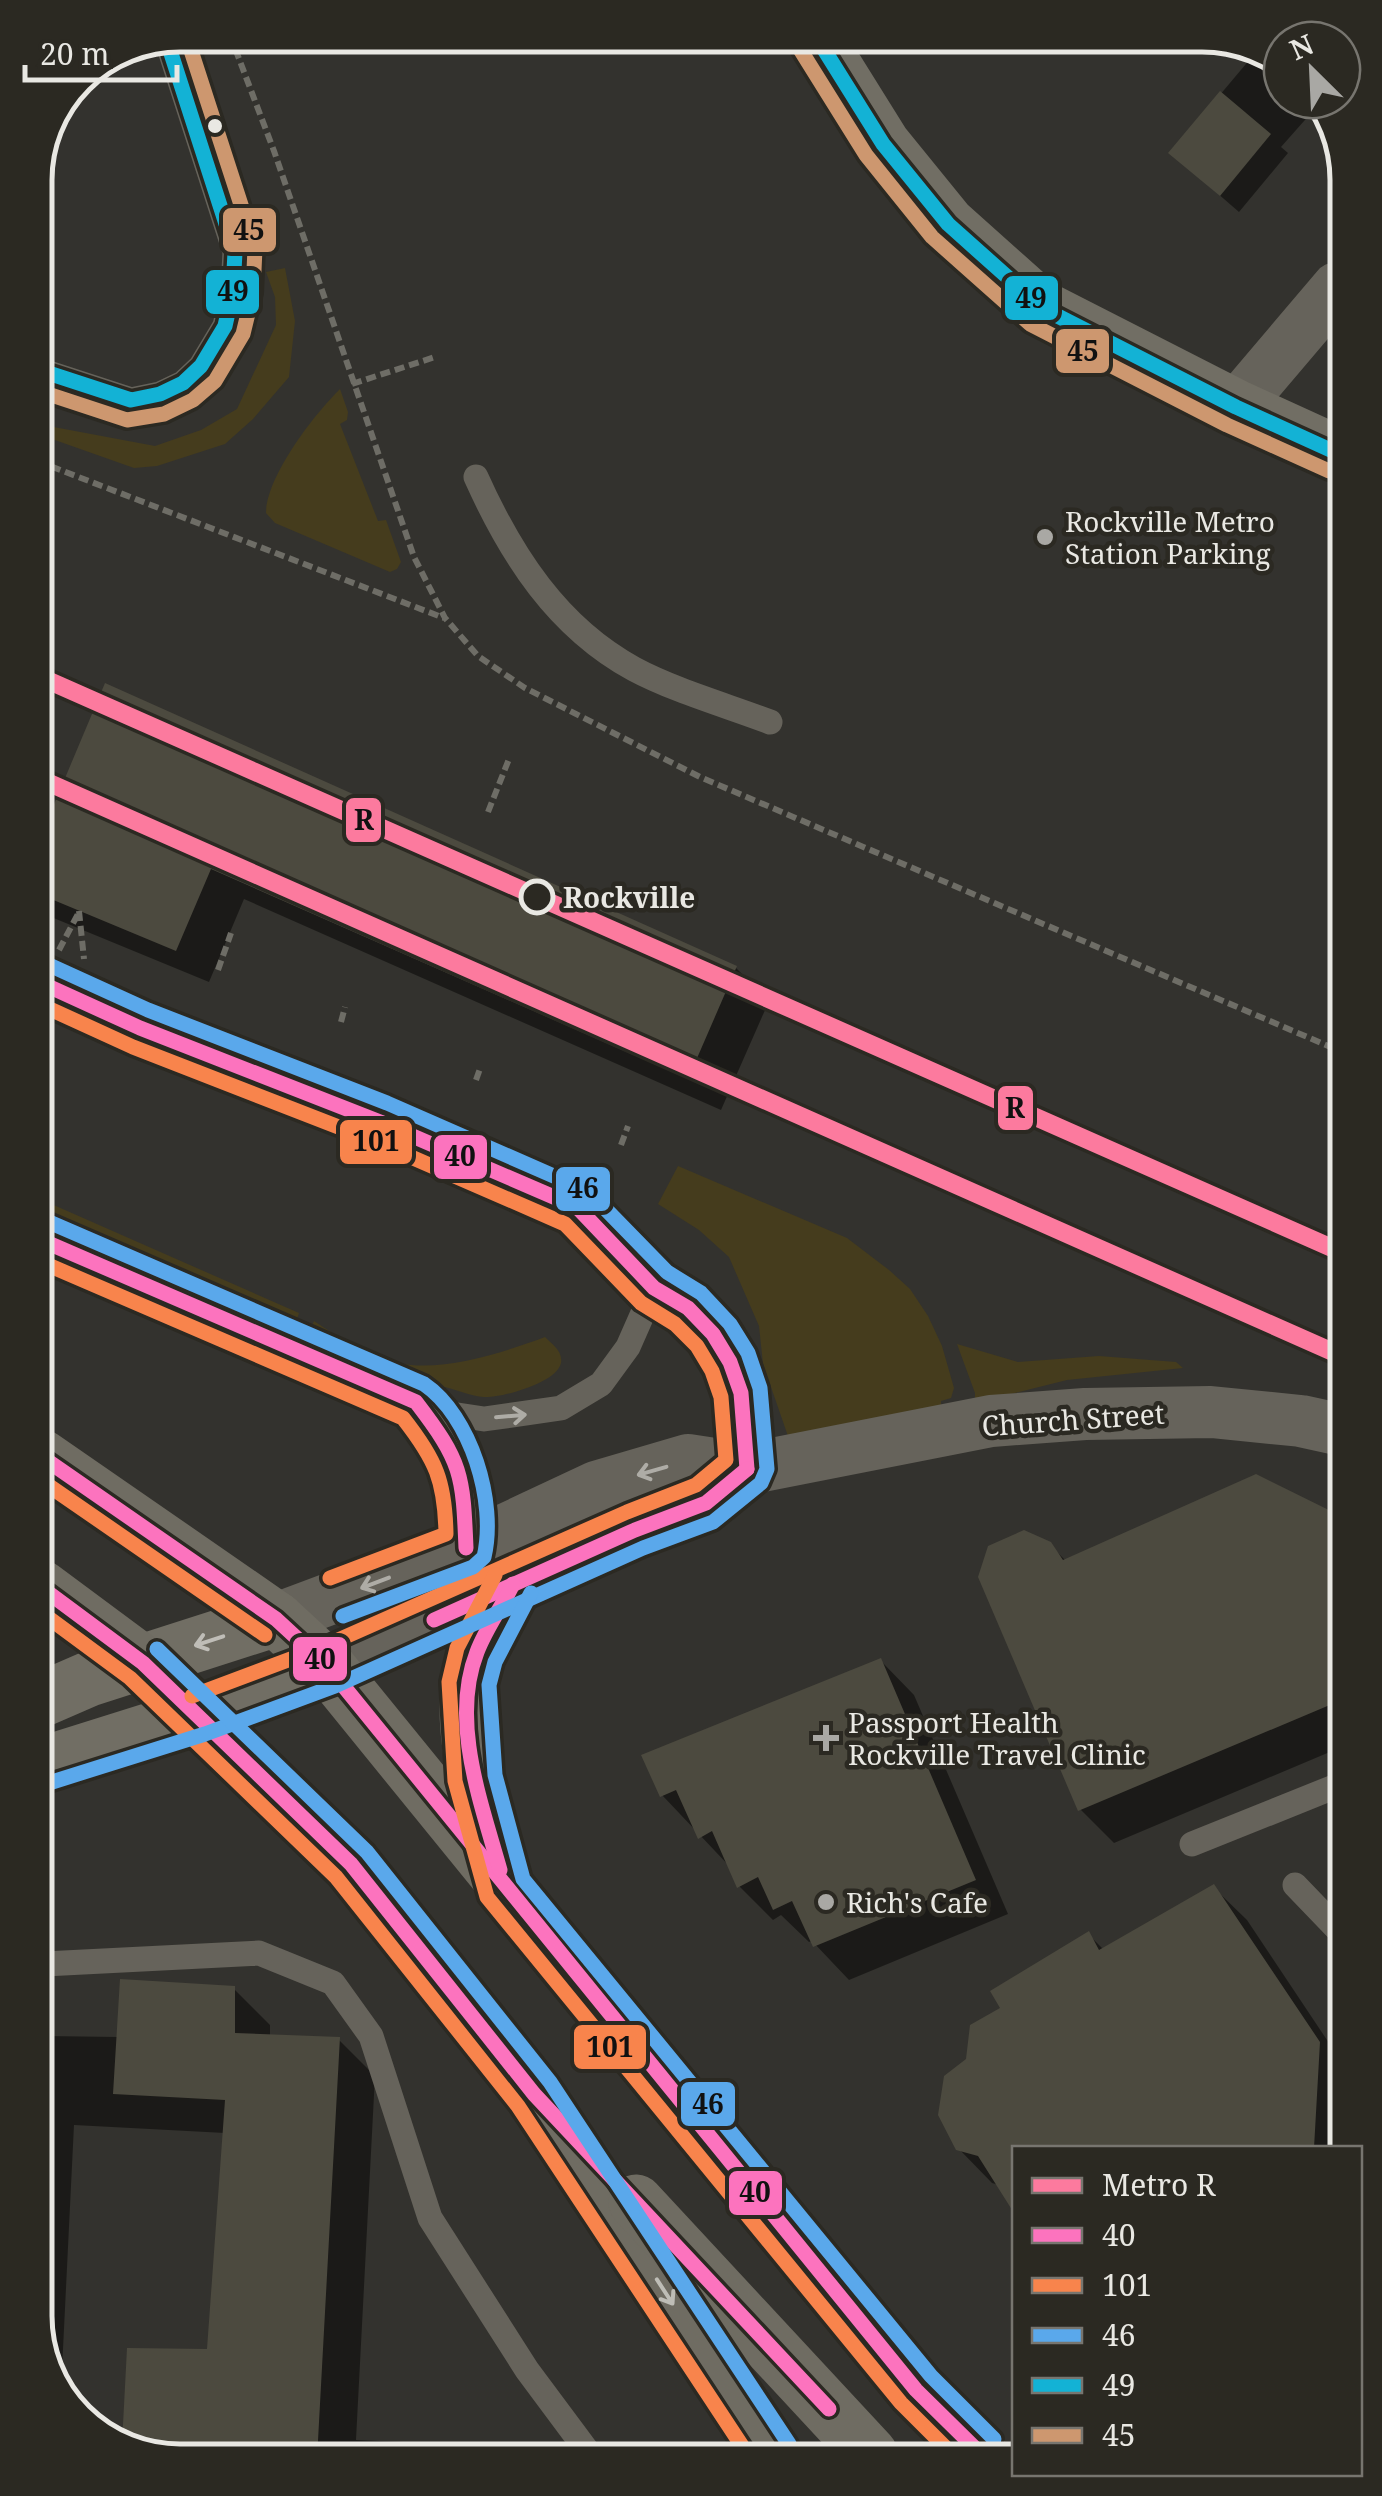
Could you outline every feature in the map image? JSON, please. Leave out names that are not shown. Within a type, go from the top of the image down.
[{"type":"main road","points":[[826,53],[883,144],[948,224],[1042,308],[1236,407],[1330,449]]},
{"type":"main road","points":[[52,1464],[276,1618],[328,1668],[916,2390],[972,2444]]},
{"type":"main road","points":[[504,1888],[474,1778],[469,1683],[476,1655],[514,1584]]},
{"type":"main road","points":[[52,1596],[143,1663],[350,1864],[534,2094],[860,2444]]},
{"type":"main road","points":[[52,1695],[89,1678],[276,1618]]},
{"type":"main road","name":"Church Street","points":[[52,1761],[200,1715],[328,1668]]},
{"type":"main road","points":[[534,2094],[764,2444]]},
{"type":"street","points":[[1236,407],[1330,295]]},
{"type":"street","name":"Church Street","points":[[276,1618],[466,1548],[596,1487],[688,1460],[747,1468],[991,1421],[1085,1414],[1211,1412],[1330,1427]]},
{"type":"street","name":"Church Street","points":[[328,1668],[635,1530],[706,1503],[747,1468]]},
{"type":"lane","points":[[53,375],[131,400],[160,394],[183,383],[201,366],[225,326],[233,290],[234,252],[170,54]]},
{"type":"lane","points":[[476,477],[517,559],[546,597],[589,637],[634,669],[770,722]]},
{"type":"lane","points":[[53,988],[140,1028],[380,1122],[577,1207],[654,1288],[688,1308],[713,1334],[730,1362],[741,1393],[747,1468]]},
{"type":"lane","points":[[52,1245],[438,1412],[484,1419],[561,1408],[601,1384],[628,1347],[654,1288]]},
{"type":"lane","points":[[416,1402],[456,1460],[463,1485],[466,1548]]},
{"type":"lane","points":[[1192,1844],[1330,1789]]},
{"type":"lane","points":[[1295,1885],[1330,1921]]},
{"type":"lane","points":[[52,1964],[259,1953],[333,1983],[371,2036],[430,2218],[527,2370],[582,2443]]},
{"type":"path","points":[[236,53],[414,558],[445,618],[478,656],[525,688],[700,777],[1330,1047]]},
{"type":"path","points":[[352,384],[435,358]]},
{"type":"path","points":[[53,467],[445,618]]},
{"type":"path","points":[[488,812],[509,759]]},
{"type":"path","points":[[218,970],[232,933]]},
{"type":"path","points":[[340,1022],[345,1007]]},
{"type":"path","points":[[476,1080],[482,1066]]},
{"type":"path","points":[[621,1145],[628,1126]]},
{"type":"shaded area","points":[[285,268],[295,321],[289,377],[225,444],[157,466],[134,468],[53,439],[53,427],[155,446],[201,430],[237,409],[276,325],[275,297],[266,272]]},
{"type":"shaded area","points":[[340,389],[348,412],[347,420],[340,424],[378,521],[386,520],[401,562],[390,572],[275,523],[266,513],[268,498],[283,464],[305,430]]},
{"type":"shaded area","points":[[678,1166],[847,1238],[889,1270],[910,1289],[928,1316],[954,1388],[951,1398],[941,1401],[941,1408],[789,1439],[763,1364],[759,1326],[729,1257],[699,1230],[658,1204]]},
{"type":"shaded area","points":[[53,1205],[299,1313],[294,1328],[53,1220]]},
{"type":"shaded area","points":[[314,1321],[366,1351],[399,1363],[453,1363],[545,1337],[559,1351],[561,1363],[550,1377],[515,1392],[484,1397],[445,1387],[443,1396],[309,1333]]},
{"type":"shaded area","points":[[957,1344],[1018,1362],[1099,1356],[1176,1362],[1183,1368],[1067,1380],[975,1403]]},
{"type":"building","points":[[1220,91],[1271,134],[1220,196],[1168,153]]},
{"type":"building","points":[[105,683],[737,966],[688,1079],[211,869],[176,951],[53,900],[53,807]]},
{"type":"building","points":[[1256,1474],[1330,1511],[1330,1705],[1078,1811],[978,1577],[988,1546],[1024,1530],[1051,1542],[1063,1560]]},
{"type":"building","points":[[881,1658],[976,1880],[813,1947],[792,1901],[773,1910],[758,1877],[737,1888],[712,1831],[698,1839],[676,1790],[660,1797],[641,1755]]},
{"type":"building","points":[[1214,1884],[1320,2042],[1314,2146],[1012,2146],[1012,2210],[978,2156],[956,2150],[938,2115],[944,2076],[966,2059],[970,2025],[1000,2008],[990,1991],[1089,1931],[1099,1950]]},
{"type":"building","points":[[120,1979],[235,1986],[235,2033],[340,2037],[318,2443],[172,2443],[139,2437],[123,2429],[127,2348],[207,2349],[225,2100],[113,2094]]},
{"type":"metro line","name":"R","points":[[53,683],[1330,1247]]},
{"type":"metro line","name":"R","points":[[53,785],[1330,1351]]},
{"type":"transit line","name":"45","points":[[53,396],[127,420],[164,414],[193,400],[215,381],[243,334],[253,293],[255,248],[192,53]]},
{"type":"transit line","name":"45","points":[[802,53],[866,155],[932,237],[1030,324],[1227,425],[1329,471]]},
{"type":"transit line","name":"49","points":[[826,53],[883,144],[948,224],[1042,308],[1236,407],[1330,450]]},
{"type":"transit line","name":"49","points":[[53,375],[131,400],[160,394],[183,383],[201,366],[225,326],[233,290],[235,252],[171,54]]},
{"type":"transit line","name":"46","points":[[52,1782],[205,1734],[335,1686],[643,1548],[713,1522],[761,1483],[767,1469],[760,1388],[748,1353],[730,1324],[701,1293],[667,1272],[588,1191],[387,1103],[148,1010],[53,967]]},
{"type":"transit line","name":"40","points":[[53,988],[140,1028],[380,1122],[577,1207],[654,1288],[688,1308],[713,1334],[730,1362],[741,1393],[747,1469]]},
{"type":"transit line","name":"101","points":[[53,1010],[133,1047],[372,1140],[565,1224],[641,1303],[675,1324],[697,1346],[721,1397],[726,1460],[696,1485],[320,1648],[192,1696]]},
{"type":"transit line","name":"46","points":[[53,1224],[424,1384],[441,1398],[467,1438],[477,1462],[487,1511],[484,1557],[473,1567],[343,1616]]},
{"type":"transit line","name":"40","points":[[52,1245],[416,1402],[443,1440],[457,1470],[466,1548]]},
{"type":"transit line","name":"101","points":[[52,1267],[403,1418],[437,1472],[444,1499],[446,1534],[330,1578]]},
{"type":"transit line","name":"40","points":[[52,1464],[276,1619],[328,1667],[916,2390],[971,2444]]},
{"type":"transit line","name":"40","points":[[434,1620],[635,1530],[706,1503],[747,1469]]},
{"type":"transit line","name":"101","points":[[52,1488],[265,1635]]},
{"type":"transit line","name":"101","points":[[495,1575],[457,1648],[449,1682],[455,1781],[487,1897],[901,2403],[942,2444]]},
{"type":"transit line","name":"40","points":[[500,1870],[471,1761],[467,1706],[469,1678],[477,1652],[513,1584]]},
{"type":"transit line","name":"46","points":[[531,1593],[495,1662],[489,1685],[495,1775],[523,1879],[931,2376],[994,2439]]},
{"type":"transit line","name":"40","points":[[52,1596],[143,1663],[351,1864],[534,2094],[829,2409]]},
{"type":"transit line","name":"101","points":[[52,1621],[130,1678],[336,1877],[518,2106],[740,2444]]},
{"type":"transit line","name":"46","points":[[157,1649],[367,1852],[550,2082],[789,2444]]},
{"type":"place","name":"Rockville Metro Station Parking","points":[[1045,537]]},
{"type":"place","name":"Rockville","points":[[537,897]]},
{"type":"place","name":"Passport Health Rockville Travel Clinic","points":[[826,1738]]},
{"type":"place","name":"Rich's Cafe","points":[[826,1902]]}]
